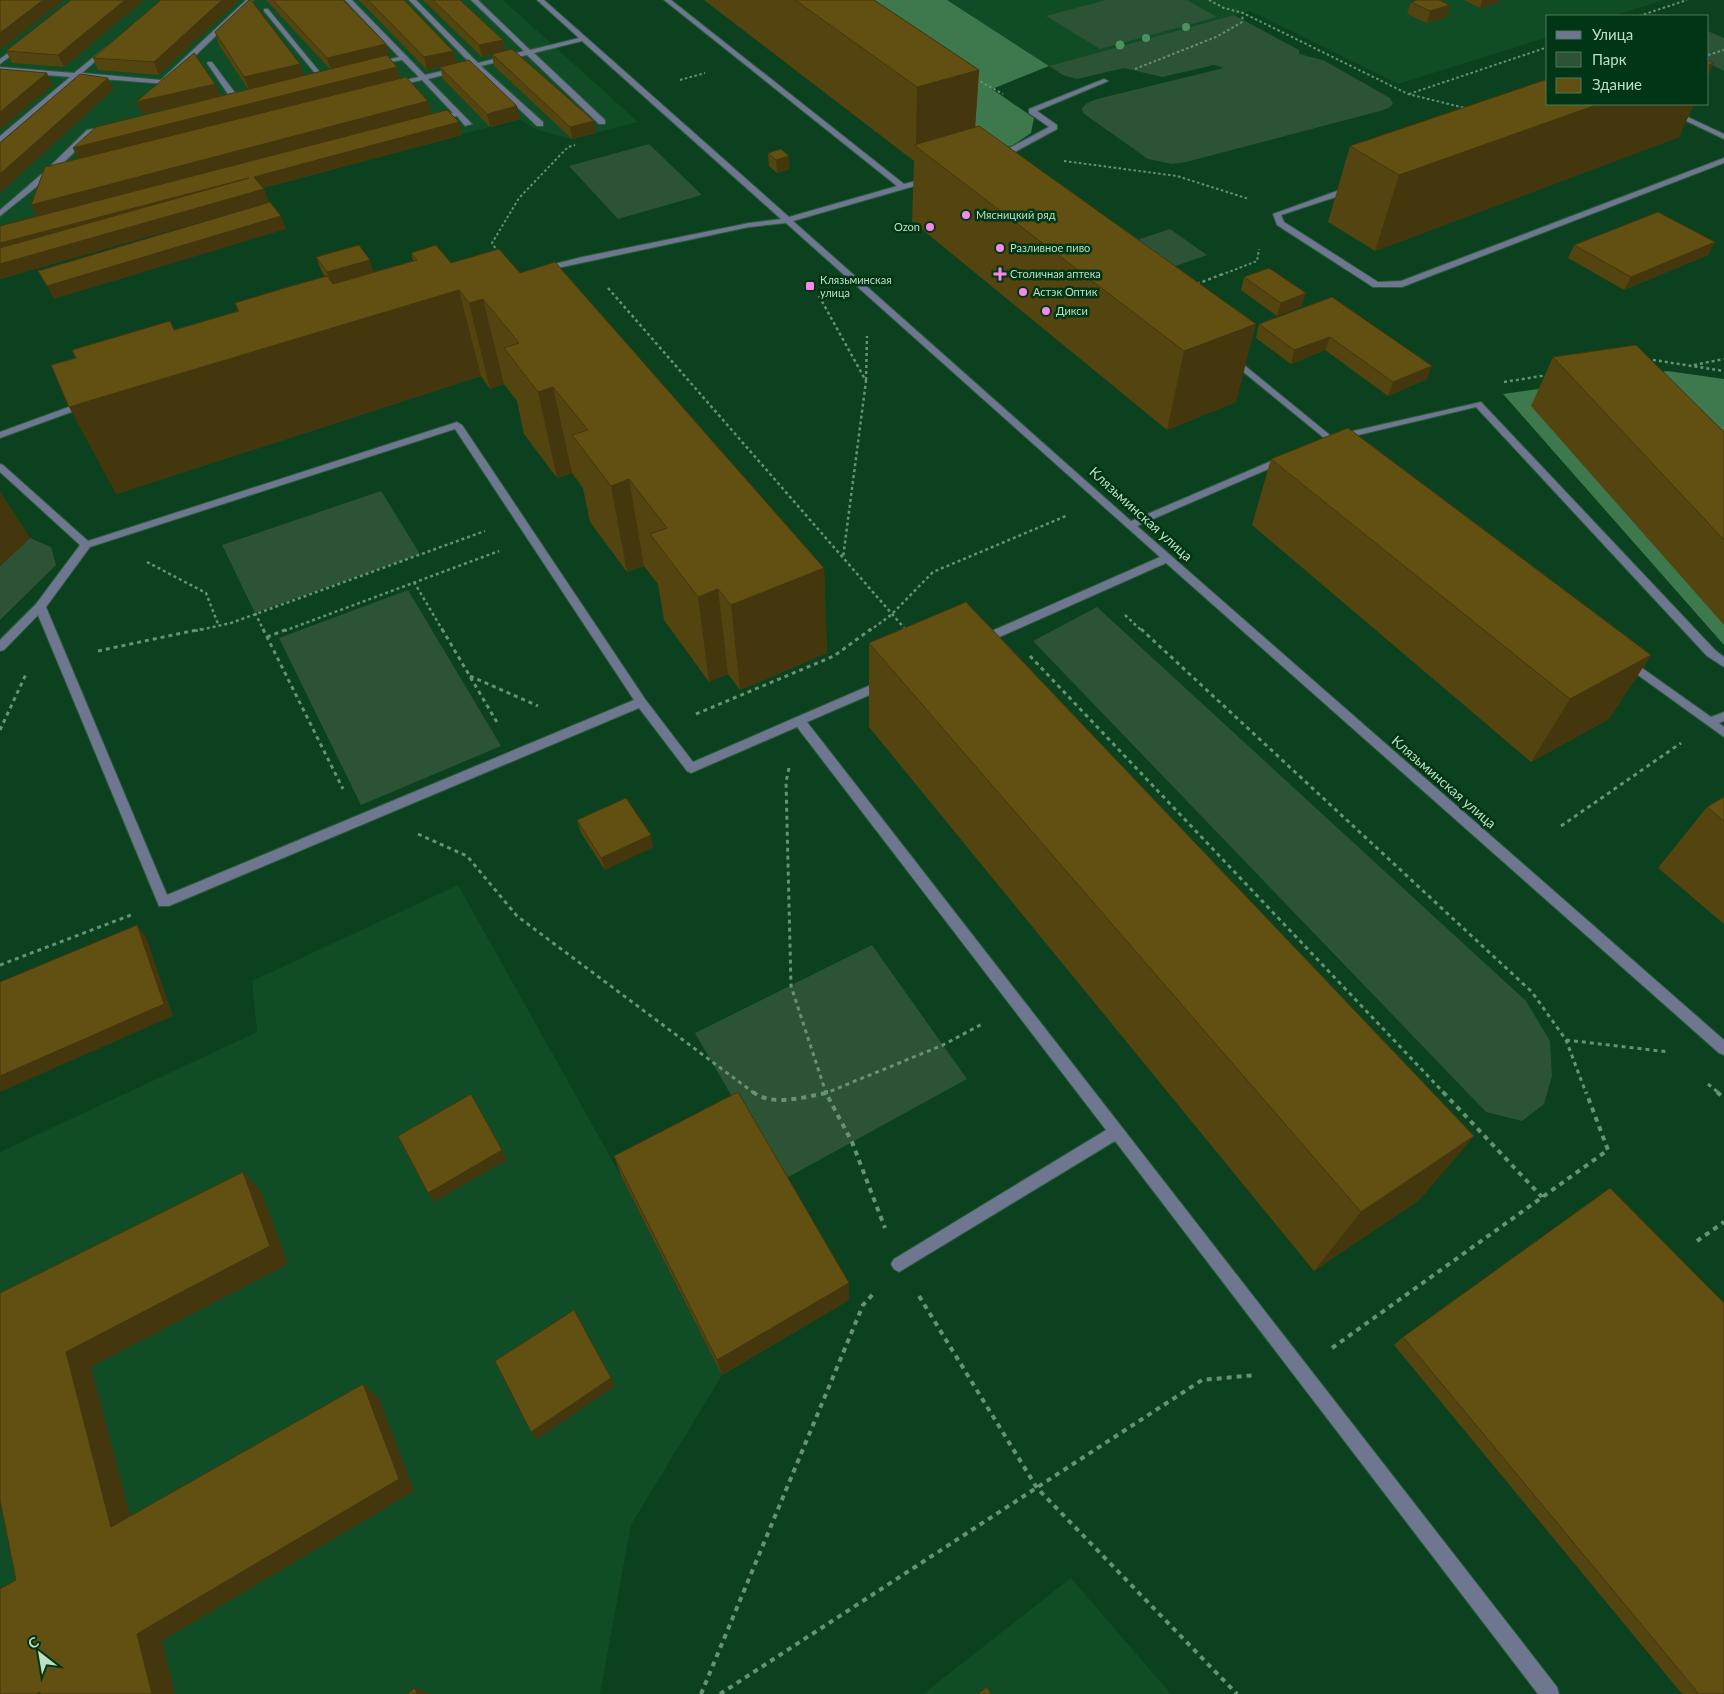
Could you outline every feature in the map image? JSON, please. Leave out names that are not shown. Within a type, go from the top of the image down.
[{"type":"street","points":[[0,69],[163,82],[250,0]]},
{"type":"street","points":[[348,0],[468,124]]},
{"type":"street","points":[[412,0],[476,65],[540,124]]},
{"type":"street","points":[[474,0],[602,122]]},
{"type":"street","name":"Клязьминская улица","points":[[540,0],[1167,558],[1724,1049]]},
{"type":"street","points":[[667,0],[903,187]]},
{"type":"street","points":[[266,10],[321,77]]},
{"type":"street","points":[[0,62],[31,37]]},
{"type":"street","points":[[384,87],[583,39]]},
{"type":"street","points":[[0,140],[112,44]]},
{"type":"street","points":[[367,66],[404,58]]},
{"type":"street","points":[[210,63],[235,98]]},
{"type":"street","points":[[311,80],[330,75]]},
{"type":"street","points":[[1032,111],[1104,81]]},
{"type":"street","points":[[226,100],[245,96]]},
{"type":"street","points":[[1656,105],[1724,137]]},
{"type":"street","points":[[989,162],[1054,127],[1032,111]]},
{"type":"street","points":[[429,121],[458,114]]},
{"type":"street","points":[[0,214],[47,174],[90,132],[119,125]]},
{"type":"street","points":[[1360,186],[1277,214],[1280,223],[1376,285],[1402,284],[1724,160]]},
{"type":"street","points":[[47,174],[66,169]]},
{"type":"street","points":[[516,277],[582,259],[749,225],[788,220],[941,176]]},
{"type":"street","points":[[1225,353],[1324,441],[1345,451]]},
{"type":"street","points":[[1,432],[93,402]]},
{"type":"street","points":[[1324,441],[1478,404],[1711,653],[1724,663]]},
{"type":"street","points":[[0,647],[40,607],[86,545],[457,426],[641,702],[663,728],[691,768],[890,681]]},
{"type":"street","points":[[1130,525],[1294,454]]},
{"type":"street","points":[[0,467],[86,545]]},
{"type":"street","points":[[971,645],[1167,558]]},
{"type":"street","points":[[40,607],[164,902],[641,702]]},
{"type":"street","points":[[1623,658],[1724,733]]},
{"type":"street","points":[[1710,723],[1724,716]]},
{"type":"street","points":[[799,721],[1550,1694]]},
{"type":"street","points":[[899,1264],[1117,1132]]},
{"type":"path","points":[[1209,0],[1224,8],[1243,12],[1408,94],[1466,108]]},
{"type":"path","points":[[1641,15],[1687,0]]},
{"type":"path","points":[[1104,81],[1216,37],[1242,22],[1243,12]]},
{"type":"path","points":[[1408,94],[1546,48]]},
{"type":"path","points":[[1709,55],[1724,50]]},
{"type":"path","points":[[973,78],[1032,111]]},
{"type":"path","points":[[516,277],[492,243],[519,198],[568,147]]},
{"type":"path","points":[[1056,160],[1177,176],[1267,205],[1277,214]]},
{"type":"path","points":[[1194,285],[1257,261],[1267,205]]},
{"type":"path","points":[[582,259],[910,634]]},
{"type":"path","points":[[816,291],[866,381]]},
{"type":"path","points":[[843,558],[866,381],[867,334]]},
{"type":"path","points":[[1646,359],[1724,371]]},
{"type":"path","points":[[1692,366],[1724,359]]},
{"type":"path","points":[[1478,404],[1500,383],[1548,375]]},
{"type":"path","points":[[663,728],[834,656],[891,614],[933,572],[1066,516]]},
{"type":"path","points":[[62,658],[218,624],[231,623],[518,519]]},
{"type":"path","points":[[267,637],[532,538]]},
{"type":"path","points":[[86,545],[125,550],[206,593],[218,624]]},
{"type":"path","points":[[414,582],[516,755]]},
{"type":"path","points":[[720,1694],[1202,1380],[1300,1370],[1608,1150],[1566,1040],[1532,992],[1097,589]]},
{"type":"path","points":[[255,613],[359,821]]},
{"type":"path","points":[[0,730],[48,626]]},
{"type":"path","points":[[1005,630],[1542,1196]]},
{"type":"path","points":[[470,676],[584,726]]},
{"type":"path","points":[[799,721],[786,782],[791,986],[826,1093],[852,1142],[899,1264],[1037,1488],[1237,1694]]},
{"type":"path","points":[[1560,826],[1710,723]]},
{"type":"path","points":[[374,815],[467,856],[518,916],[758,1096],[789,1100],[826,1093],[943,1045],[1018,1005]]},
{"type":"path","points":[[0,965],[164,902]]},
{"type":"path","points":[[1566,1040],[1674,1052]]},
{"type":"path","points":[[1702,1078],[1724,1098]]},
{"type":"path","points":[[1697,1241],[1724,1222]]},
{"type":"path","points":[[701,1694],[863,1305],[899,1264]]},
{"type":"shaded area","points":[[0,0],[503,0],[638,122],[572,139],[537,130],[519,119],[0,258]]},
{"type":"shaded area","points":[[775,0],[947,0],[1049,66],[992,89],[1034,118],[1031,133],[1013,145],[995,151]]},
{"type":"shaded area","points":[[947,0],[1664,0],[1616,15],[1546,15],[1546,38],[1398,84],[1250,11],[1049,66]]},
{"type":"shaded area","points":[[1668,371],[1724,379],[1724,645],[1503,394]]},
{"type":"shaded area","points":[[458,885],[621,1176],[722,1375],[631,1525],[600,1694],[0,1694],[0,1152],[257,1032],[252,981]]},
{"type":"shaded area","points":[[1071,1578],[1171,1694],[923,1694]]},
{"type":"green space","points":[[1106,0],[1187,0],[1217,17],[1100,49],[1046,16]]},
{"type":"green space","points":[[1234,15],[1299,50],[1299,54],[1323,60],[1390,98],[1393,104],[1389,108],[1380,111],[1186,162],[1172,164],[1148,159],[1083,113],[1082,108],[1087,103],[1097,99],[1224,68],[1214,65],[1162,77],[1124,68],[1077,79],[1063,75],[1049,66]]},
{"type":"green space","points":[[1709,31],[1724,38],[1724,71],[1709,64]]},
{"type":"green space","points":[[649,144],[702,195],[618,219],[569,166]]},
{"type":"green space","points":[[1170,229],[1207,255],[1170,268],[1134,241]]},
{"type":"green space","points":[[381,491],[420,554],[255,613],[222,545]]},
{"type":"green space","points":[[30,538],[51,547],[56,565],[0,620],[0,566]]},
{"type":"green space","points":[[408,590],[501,746],[361,805],[279,638]]},
{"type":"green space","points":[[1097,607],[1526,1001],[1550,1041],[1552,1076],[1544,1104],[1522,1121],[1486,1112],[1033,641]]},
{"type":"green space","points":[[872,945],[967,1079],[781,1181],[695,1033]]},
{"type":"building","points":[[0,0],[43,0],[0,33]]},
{"type":"building","points":[[71,0],[125,0],[58,55],[6,51]]},
{"type":"building","points":[[161,0],[222,0],[154,62],[93,58]]},
{"type":"building","points":[[251,0],[300,64],[244,77],[215,32]]},
{"type":"building","points":[[273,0],[343,0],[386,44],[327,58]]},
{"type":"building","points":[[368,0],[404,0],[453,51],[424,57]]},
{"type":"building","points":[[433,0],[460,0],[503,40],[479,45]]},
{"type":"building","points":[[795,0],[874,0],[979,70],[917,87]]},
{"type":"building","points":[[1417,0],[1439,0],[1450,5],[1430,11],[1411,2]]},
{"type":"building","points":[[512,49],[594,121],[570,127],[492,54]]},
{"type":"building","points":[[194,53],[215,84],[136,102]]},
{"type":"building","points":[[387,55],[397,67],[73,148],[96,127]]},
{"type":"building","points":[[469,60],[517,106],[487,114],[440,67]]},
{"type":"building","points":[[0,69],[47,73],[0,112]]},
{"type":"building","points":[[80,74],[108,78],[0,174],[0,143]]},
{"type":"building","points":[[406,77],[428,101],[31,205],[45,167]]},
{"type":"building","points":[[1546,80],[1546,105],[1596,105],[1399,175],[1350,146]]},
{"type":"building","points":[[447,110],[459,122],[254,177],[264,189],[0,264],[0,248],[249,178],[0,243],[0,226]]},
{"type":"building","points":[[979,126],[1256,324],[1184,351],[914,145]]},
{"type":"building","points":[[781,149],[789,156],[776,160],[768,153]]},
{"type":"building","points":[[270,202],[281,216],[47,286],[38,271]]},
{"type":"building","points":[[1658,212],[1715,242],[1631,277],[1574,245]]},
{"type":"building","points":[[359,245],[370,260],[327,272],[316,257]]},
{"type":"building","points":[[436,245],[451,263],[499,249],[520,273],[555,262],[824,568],[731,605],[718,589],[698,597],[650,534],[667,528],[629,479],[611,486],[572,435],[588,430],[553,387],[538,392],[504,348],[519,343],[483,299],[469,303],[459,290],[69,407],[51,365],[76,358],[72,350],[170,321],[174,330],[239,311],[235,303],[281,289],[327,276],[333,284],[417,260],[411,253]]},
{"type":"building","points":[[1269,268],[1306,293],[1281,303],[1244,277]]},
{"type":"building","points":[[1332,297],[1432,366],[1393,382],[1330,337],[1294,350],[1259,324]]},
{"type":"building","points":[[1636,345],[1724,432],[1724,540],[1553,357]]},
{"type":"building","points":[[1348,428],[1651,655],[1570,699],[1271,459]]},
{"type":"building","points":[[966,602],[1474,1136],[1361,1212],[869,643]]},
{"type":"building","points":[[1724,797],[1724,821],[1707,807]]},
{"type":"building","points":[[626,798],[651,835],[601,858],[577,820]]},
{"type":"building","points":[[137,925],[164,1004],[0,1076],[0,982]]},
{"type":"building","points":[[738,1092],[849,1283],[717,1360],[614,1156]]},
{"type":"building","points":[[471,1094],[502,1150],[428,1193],[398,1136]]},
{"type":"building","points":[[243,1172],[270,1246],[66,1352],[111,1527],[363,1384],[399,1479],[137,1634],[152,1694],[40,1694],[40,1692],[36,1694],[0,1694],[0,1589],[16,1580],[0,1500],[0,1293]]},
{"type":"building","points":[[1610,1188],[1724,1303],[1724,1694],[1699,1694],[1403,1337]]},
{"type":"building","points":[[574,1310],[611,1378],[531,1432],[495,1361]]},
{"type":"building","points":[[987,1687],[991,1694],[978,1694]]},
{"type":"building","points":[[415,1688],[417,1694],[406,1694]]},
{"type":"place","name":"Мясницкий ряд","points":[[966,215]]},
{"type":"place","name":"Ozon","points":[[930,227]]},
{"type":"place","name":"Разливное пиво","points":[[1000,248]]},
{"type":"place","name":"Столичная аптека","points":[[1000,274]]},
{"type":"place","name":"Клязьминская улица","points":[[810,286]]},
{"type":"place","name":"Астэк Оптик","points":[[1023,292]]},
{"type":"place","name":"Дикси","points":[[1046,311]]}]
